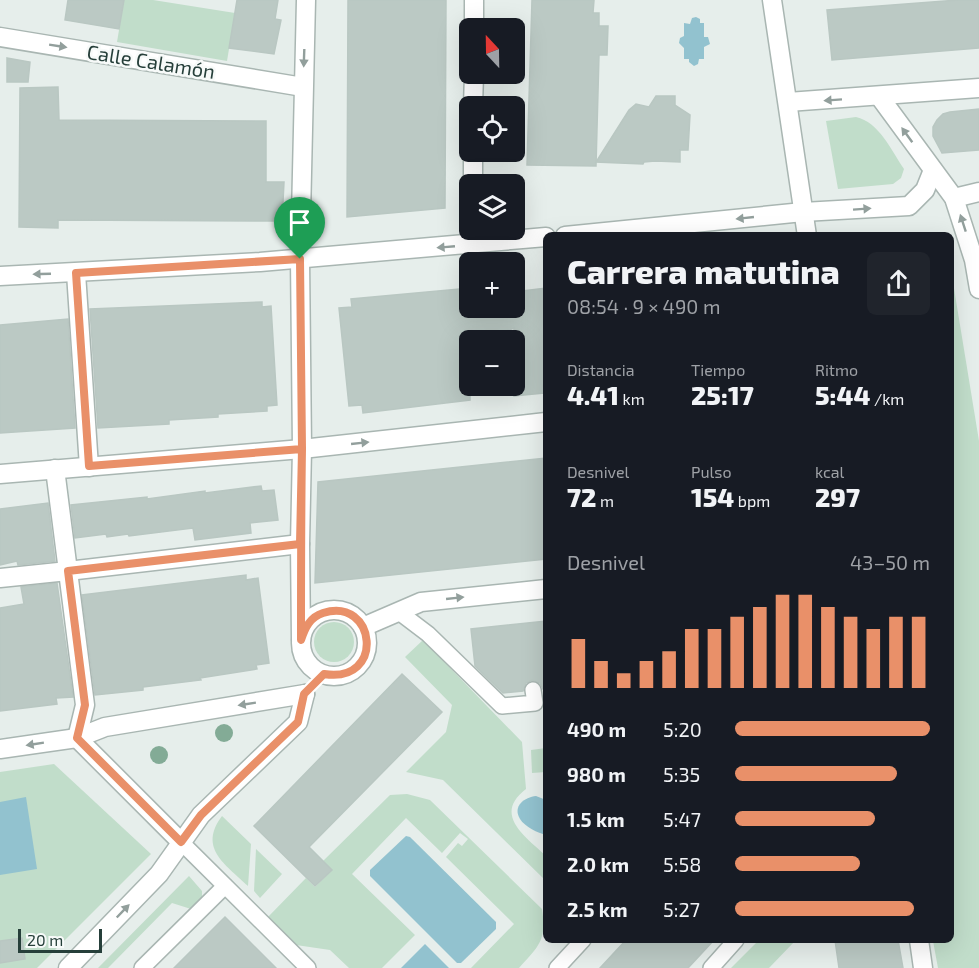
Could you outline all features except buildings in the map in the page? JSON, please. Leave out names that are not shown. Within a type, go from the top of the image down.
[{"type":"street","points":[[301,640],[304,630],[318,614],[330,610],[342,611],[354,616],[363,627],[367,637],[367,648],[357,668],[347,674],[336,676],[311,668],[302,651],[301,640],[300,544],[302,449],[300,259],[306,0]]},
{"type":"street","points":[[474,0],[474,18]]},
{"type":"street","points":[[772,0],[806,232]]},
{"type":"street","name":"Calle Calamón","points":[[0,37],[303,87]]},
{"type":"street","points":[[788,102],[979,88]]},
{"type":"street","points":[[879,96],[954,198],[974,260],[979,289]]},
{"type":"street","points":[[605,232],[803,212],[909,206],[925,190],[933,171]]},
{"type":"street","points":[[954,198],[979,192]]},
{"type":"street","points":[[525,237],[543,237]]},
{"type":"street","points":[[0,276],[300,259],[459,239]]},
{"type":"street","points":[[76,273],[89,466]]},
{"type":"street","points":[[0,474],[302,449],[543,422]]},
{"type":"street","points":[[55,469],[85,705],[77,738]]},
{"type":"street","points":[[0,578],[300,544]]},
{"type":"street","points":[[363,627],[421,602],[543,589]]},
{"type":"street","points":[[68,968],[159,874],[201,815],[298,722],[304,694],[324,674]]},
{"type":"street","points":[[0,749],[77,738],[105,727],[304,694]]},
{"type":"street","points":[[77,738],[181,842]]},
{"type":"street","points":[[919,943],[923,968]]},
{"type":"lane","points":[[399,612],[428,634],[502,706],[535,703],[533,690]]},
{"type":"lane","points":[[181,842],[298,965]]},
{"type":"lane","points":[[142,968],[225,886]]},
{"type":"lane","points":[[557,968],[580,943]]},
{"type":"lane","points":[[711,968],[733,943]]},
{"type":"green space","points":[[124,0],[153,0],[235,13],[227,61],[117,42]]},
{"type":"green space","points":[[856,117],[878,131],[904,169],[901,178],[893,184],[838,189],[826,121]]},
{"type":"green space","points":[[954,288],[979,441],[979,968],[938,968],[933,943],[954,943]]},
{"type":"green space","points":[[334,622],[342,623],[348,628],[353,634],[353,650],[348,656],[342,661],[334,662],[326,661],[320,656],[315,650],[314,642],[315,634],[320,628],[326,623]]},
{"type":"green space","points":[[423,640],[522,742],[526,789],[516,799],[512,808],[512,817],[522,833],[543,853],[543,878],[443,780],[406,772],[446,732],[452,705],[405,657]]},
{"type":"green space","points":[[543,748],[543,772],[532,773],[531,750]]},
{"type":"green space","points":[[54,764],[151,854],[37,968],[0,968],[0,772]]},
{"type":"green space","points":[[407,794],[430,800],[542,909],[543,928],[540,942],[519,968],[471,968],[514,924],[446,857],[458,843],[462,846],[468,839],[460,833],[442,853],[406,818],[352,874],[415,935],[382,968],[349,968],[330,950],[296,945],[268,917],[306,878],[315,887],[332,870],[323,861],[390,795]]},
{"type":"green space","points":[[222,816],[251,844],[248,886],[217,855],[213,837],[215,827]]},
{"type":"green space","points":[[256,849],[282,874],[260,898],[254,891]]},
{"type":"green space","points":[[189,876],[202,891],[202,899],[191,909],[172,903],[108,968],[98,968]]},
{"type":"green space","points":[[756,943],[793,943],[769,968],[731,968]]},
{"type":"water","points":[[692,18],[700,19],[700,23],[704,23],[704,37],[708,37],[710,44],[704,47],[704,59],[699,59],[698,64],[694,66],[689,59],[684,59],[684,48],[679,43],[680,38],[684,36],[684,23],[690,24]]},
{"type":"water","points":[[536,796],[543,799],[543,834],[528,827],[520,819],[519,806],[528,798]]},
{"type":"water","points":[[26,797],[37,869],[0,875],[0,802]]},
{"type":"water","points":[[406,836],[410,837],[496,922],[496,929],[461,963],[457,963],[370,876],[370,870]]},
{"type":"water","points":[[425,944],[449,968],[401,968]]},
{"type":"route","points":[[300,259],[76,273],[89,466],[302,449],[301,640],[310,621],[318,614],[330,610],[342,611],[354,616],[363,627],[367,637],[364,658],[357,668],[347,674],[336,676],[324,674],[304,694],[298,722],[201,815],[181,842],[77,738],[85,705],[68,571],[300,544],[302,449],[300,259]]}]
